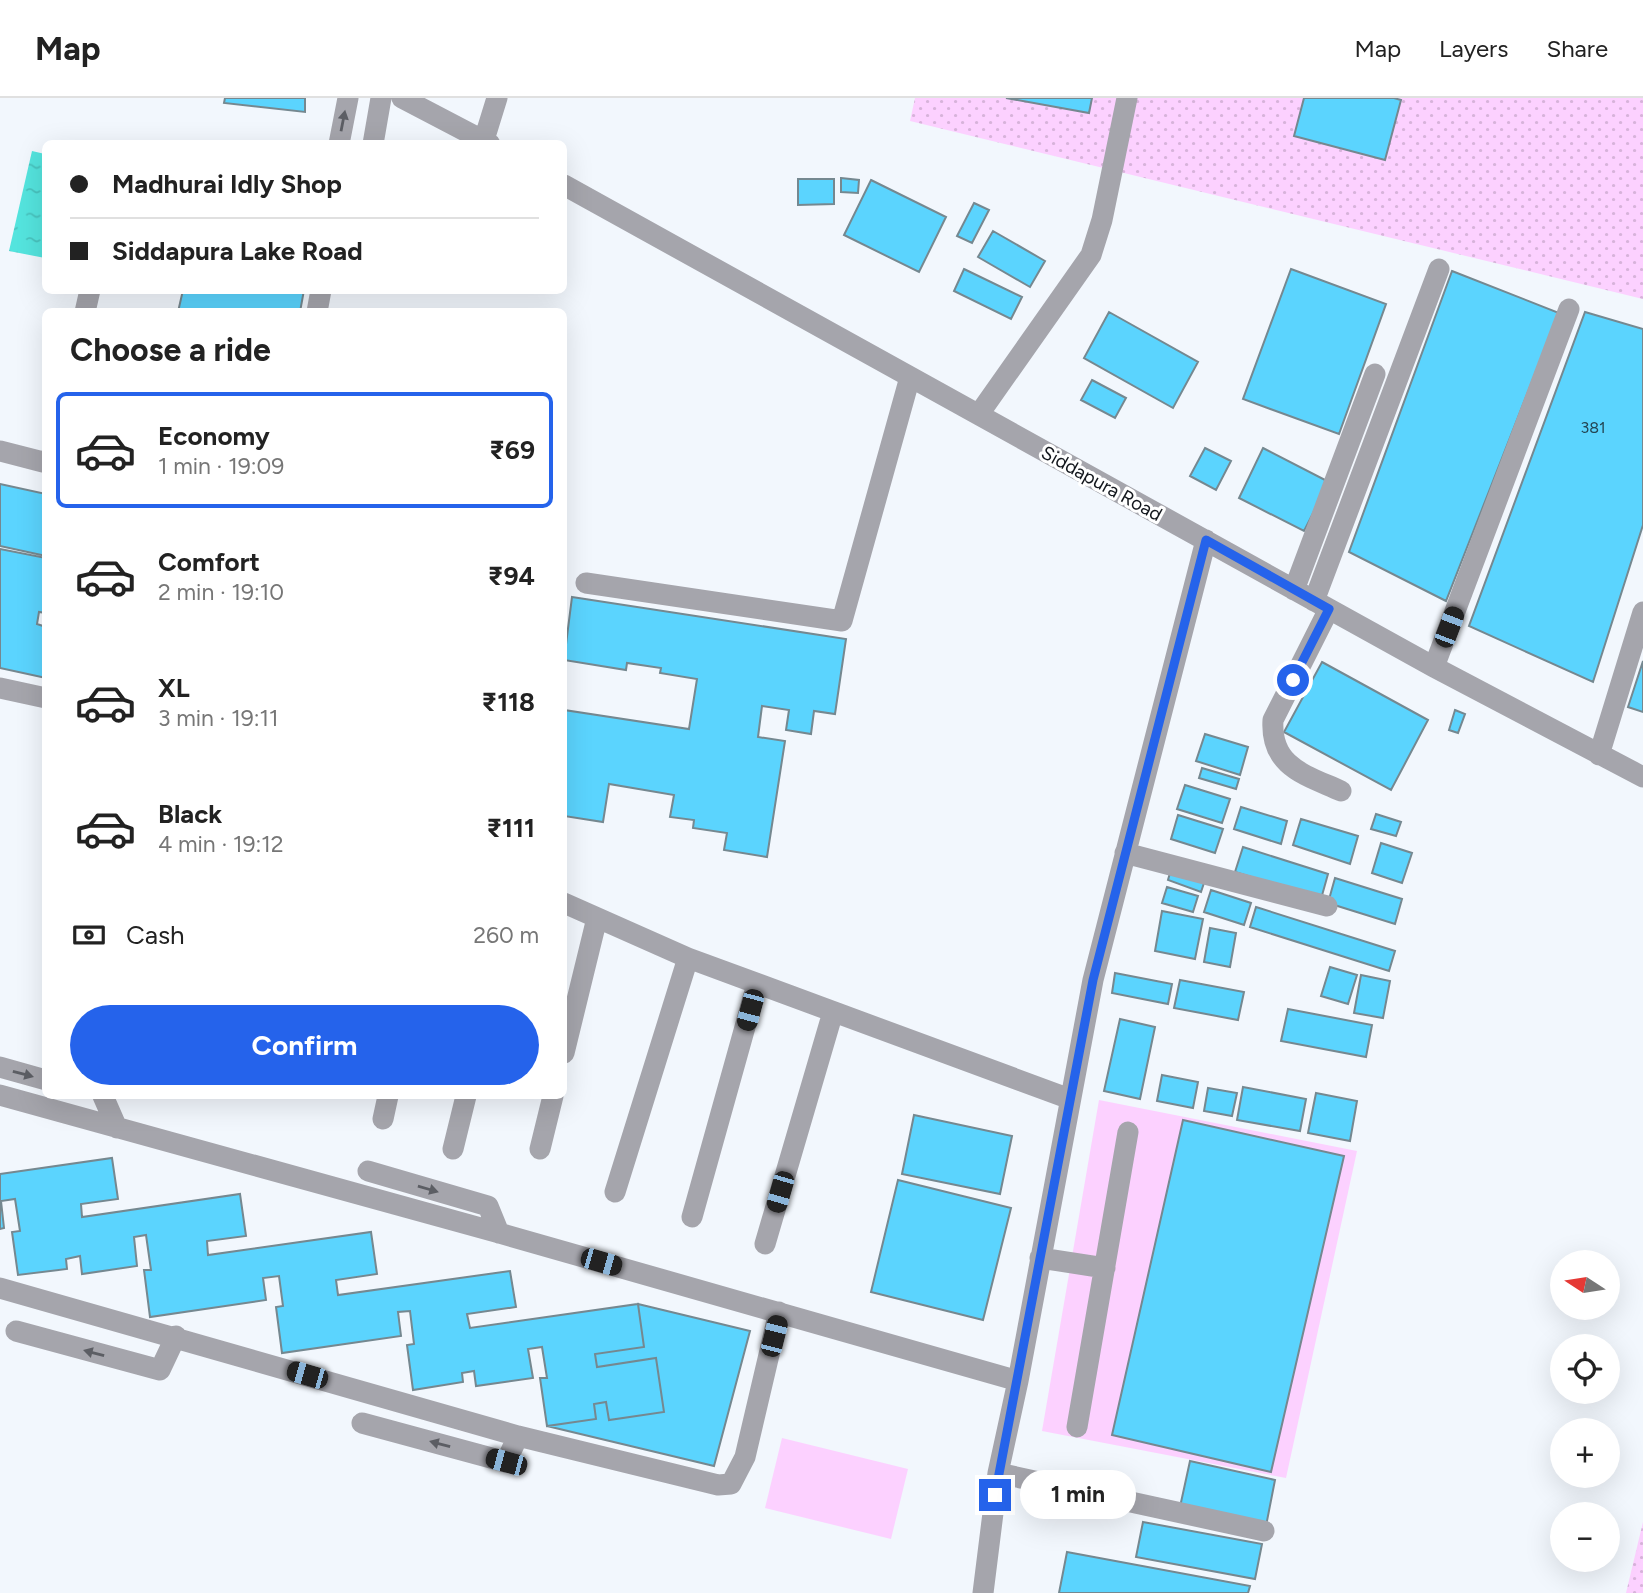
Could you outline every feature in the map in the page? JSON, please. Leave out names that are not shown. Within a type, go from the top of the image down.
[{"type":"street","points":[[340,140],[348,98]]},
{"type":"street","points":[[374,140],[381,98]]},
{"type":"street","points":[[402,98],[483,140]]},
{"type":"street","points":[[487,140],[497,98]]},
{"type":"street","points":[[979,414],[1091,255],[1102,220],[1127,98]]},
{"type":"street","name":"Siddapura Road","points":[[567,187],[1434,667],[1643,777]]},
{"type":"street","points":[[1341,791],[1288,766],[1272,733],[1273,720],[1322,605],[1439,269]]},
{"type":"street","points":[[1434,667],[1569,309]]},
{"type":"street","points":[[1294,590],[1375,374]]},
{"type":"street","points":[[586,583],[842,621],[910,377]]},
{"type":"street","points":[[0,451],[42,462]]},
{"type":"street","points":[[983,1593],[998,1474],[1093,980],[1206,540]]},
{"type":"street","points":[[1599,755],[1643,612]]},
{"type":"street","points":[[0,688],[42,697]]},
{"type":"street","points":[[1125,853],[1327,906]]},
{"type":"street","points":[[567,904],[688,958],[1070,1099]]},
{"type":"street","points":[[567,1041],[597,918]]},
{"type":"street","points":[[615,1192],[688,958]]},
{"type":"street","points":[[692,1217],[757,984]]},
{"type":"street","points":[[765,1244],[833,1012]]},
{"type":"street","points":[[0,1067],[42,1079]]},
{"type":"street","points":[[0,1095],[499,1233],[1018,1381]]},
{"type":"street","points":[[104,1099],[117,1128]]},
{"type":"street","points":[[383,1119],[387,1099]]},
{"type":"street","points":[[453,1149],[465,1099]]},
{"type":"street","points":[[540,1149],[552,1099]]},
{"type":"street","points":[[1077,1427],[1128,1132]]},
{"type":"street","points":[[368,1171],[488,1206],[499,1233]]},
{"type":"street","points":[[1040,1258],[1105,1268]]},
{"type":"street","points":[[0,1288],[176,1336],[518,1436],[718,1485],[731,1484],[745,1457],[779,1312]]},
{"type":"street","points":[[16,1331],[160,1370],[176,1336]]},
{"type":"street","points":[[362,1423],[506,1462],[518,1436]]},
{"type":"street","points":[[998,1474],[1265,1531]]},
{"type":"shaded area","points":[[915,98],[1643,98],[1643,299],[910,121]]},
{"type":"shaded area","points":[[1099,1100],[1357,1151],[1286,1478],[1042,1431]]},
{"type":"shaded area","points":[[782,1438],[908,1469],[891,1539],[765,1508]]},
{"type":"shaded area","points":[[1643,1522],[1643,1593],[1626,1593]]},
{"type":"water","points":[[32,151],[42,153],[42,257],[9,251]]},
{"type":"building","points":[[225,98],[305,98],[305,112],[224,103]]},
{"type":"building","points":[[1006,98],[1092,98],[1089,113]]},
{"type":"building","points":[[1304,98],[1401,100],[1385,160],[1294,136]]},
{"type":"building","points":[[841,178],[859,180],[858,193],[841,192]]},
{"type":"building","points":[[798,179],[834,179],[834,204],[798,205]]},
{"type":"building","points":[[871,180],[946,217],[919,272],[844,235]]},
{"type":"building","points":[[974,203],[989,210],[972,243],[957,236]]},
{"type":"building","points":[[993,231],[1045,261],[1030,287],[978,257]]},
{"type":"building","points":[[964,269],[1022,297],[1011,319],[954,291]]},
{"type":"building","points":[[1291,269],[1386,304],[1339,434],[1243,399]]},
{"type":"building","points":[[1452,271],[1559,313],[1446,601],[1349,552]]},
{"type":"building","points":[[182,294],[303,294],[301,308],[179,308]]},
{"type":"building","points":[[1109,312],[1198,362],[1173,408],[1084,358]]},
{"type":"building","points":[[1585,312],[1643,329],[1643,525],[1593,682],[1469,626]]},
{"type":"building","points":[[1092,380],[1126,398],[1115,418],[1081,400]]},
{"type":"building","points":[[1205,448],[1231,461],[1216,490],[1190,476]]},
{"type":"building","points":[[1263,448],[1329,482],[1304,531],[1239,498]]},
{"type":"building","points":[[0,484],[42,493],[42,555],[0,546]]},
{"type":"building","points":[[0,549],[42,557],[42,612],[39,612],[37,624],[42,626],[42,677],[0,668]]},
{"type":"building","points":[[572,597],[846,639],[835,714],[814,711],[811,734],[786,730],[789,710],[762,706],[758,737],[785,741],[767,857],[724,850],[727,833],[693,828],[694,820],[670,817],[674,795],[609,784],[603,822],[567,816],[567,710],[689,729],[697,679],[660,673],[661,668],[627,663],[626,670],[567,660]]},
{"type":"building","points":[[1643,661],[1643,712],[1628,707]]},
{"type":"building","points":[[1322,662],[1428,720],[1391,790],[1284,732]]},
{"type":"building","points":[[1455,710],[1465,714],[1458,733],[1449,730]]},
{"type":"building","points":[[1205,734],[1248,747],[1240,775],[1196,761]]},
{"type":"building","points":[[1202,768],[1239,779],[1236,789],[1199,778]]},
{"type":"building","points":[[1185,785],[1230,799],[1222,823],[1177,809]]},
{"type":"building","points":[[1241,807],[1287,821],[1281,844],[1234,829]]},
{"type":"building","points":[[1376,814],[1401,822],[1396,836],[1371,829]]},
{"type":"building","points":[[1178,815],[1223,829],[1215,853],[1171,839]]},
{"type":"building","points":[[1301,819],[1358,836],[1350,864],[1293,845]]},
{"type":"building","points":[[1381,843],[1412,853],[1402,883],[1372,873]]},
{"type":"building","points":[[1243,847],[1328,874],[1321,899],[1235,872]]},
{"type":"building","points":[[1172,866],[1206,877],[1201,892],[1168,880]]},
{"type":"building","points":[[1335,878],[1402,899],[1395,924],[1328,903]]},
{"type":"building","points":[[1167,887],[1198,896],[1193,912],[1162,903]]},
{"type":"building","points":[[1211,890],[1251,903],[1244,925],[1204,912]]},
{"type":"building","points":[[1256,907],[1395,951],[1389,971],[1250,927]]},
{"type":"building","points":[[1162,911],[1203,919],[1195,959],[1155,951]]},
{"type":"building","points":[[1210,928],[1236,933],[1230,967],[1204,962]]},
{"type":"building","points":[[1330,967],[1357,975],[1348,1004],[1321,996]]},
{"type":"building","points":[[1115,973],[1172,984],[1168,1004],[1112,993]]},
{"type":"building","points":[[1361,975],[1390,981],[1383,1018],[1354,1013]]},
{"type":"building","points":[[1180,980],[1244,992],[1238,1020],[1174,1008]]},
{"type":"building","points":[[1288,1009],[1372,1025],[1366,1057],[1281,1041]]},
{"type":"building","points":[[1120,1019],[1155,1027],[1140,1099],[1104,1091]]},
{"type":"building","points":[[1162,1075],[1198,1082],[1193,1108],[1157,1101]]},
{"type":"building","points":[[1243,1087],[1306,1099],[1300,1131],[1237,1120]]},
{"type":"building","points":[[1208,1088],[1237,1093],[1232,1116],[1204,1111]]},
{"type":"building","points":[[1316,1093],[1357,1101],[1350,1141],[1308,1133]]},
{"type":"building","points":[[914,1115],[1012,1136],[1000,1194],[902,1174]]},
{"type":"building","points":[[1183,1120],[1344,1156],[1271,1472],[1112,1435]]},
{"type":"building","points":[[112,1158],[118,1199],[81,1204],[82,1217],[240,1194],[246,1236],[207,1241],[208,1255],[371,1232],[377,1274],[336,1280],[338,1295],[510,1271],[516,1307],[467,1314],[470,1328],[638,1304],[644,1347],[595,1354],[597,1367],[656,1358],[664,1412],[609,1420],[606,1402],[594,1404],[596,1419],[547,1426],[540,1378],[547,1378],[542,1347],[528,1349],[533,1378],[476,1386],[474,1371],[462,1373],[463,1382],[413,1390],[407,1345],[414,1344],[410,1311],[398,1312],[401,1336],[282,1353],[276,1307],[283,1306],[279,1276],[263,1278],[266,1300],[150,1317],[144,1270],[151,1270],[146,1235],[134,1237],[137,1266],[82,1274],[80,1256],[66,1259],[67,1269],[18,1275],[12,1232],[20,1231],[15,1199],[1,1201],[4,1228],[0,1229],[0,1174]]},
{"type":"building","points":[[898,1180],[1011,1208],[983,1320],[871,1292]]},
{"type":"building","points":[[638,1304],[750,1331],[714,1466],[547,1426],[596,1419],[594,1404],[606,1402],[609,1420],[664,1412],[656,1358],[597,1367],[595,1354],[644,1347]]},
{"type":"building","points":[[1190,1461],[1275,1480],[1266,1526],[1180,1507]]},
{"type":"building","points":[[1143,1522],[1262,1544],[1255,1579],[1136,1557]]},
{"type":"building","points":[[1067,1552],[1250,1586],[1248,1593],[1059,1593]]},
{"type":"route","points":[[995,1495],[1093,980],[1206,540],[1329,609],[1293,680]]}]
